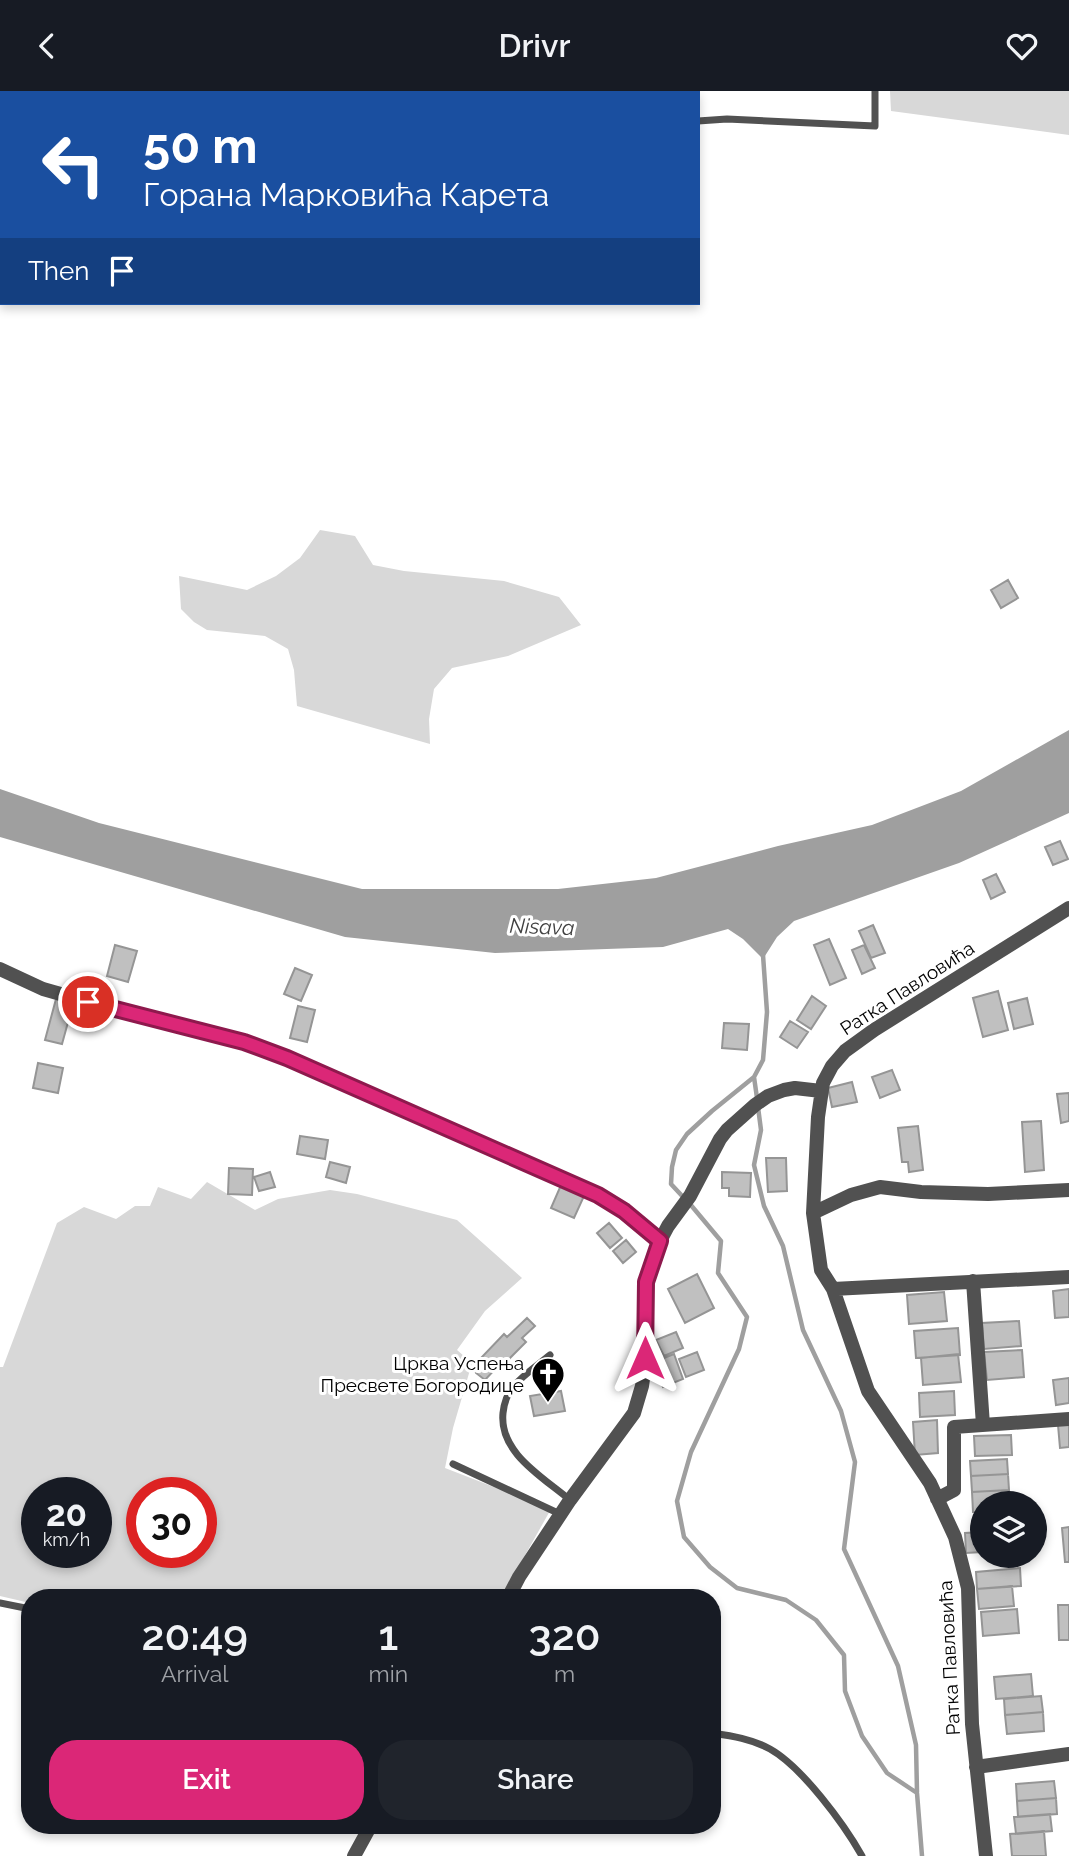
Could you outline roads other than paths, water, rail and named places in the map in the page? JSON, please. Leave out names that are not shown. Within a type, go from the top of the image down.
[{"type":"street","name":"Ратка Павловића","points":[[986,1856],[972,1724],[968,1588],[955,1537],[930,1483],[868,1391],[833,1289],[821,1270],[813,1213],[821,1091],[832,1066],[855,1043],[1069,908]]},
{"type":"street","points":[[0,969],[43,989],[110,1009],[244,1042],[287,1058],[598,1195],[624,1211],[660,1241]]},
{"type":"street","points":[[513,1589],[560,1514],[627,1422],[636,1405],[644,1372],[646,1282],[660,1241],[687,1200],[720,1139],[757,1103],[784,1090],[795,1088],[821,1091]]},
{"type":"street","points":[[813,1213],[851,1195],[880,1187],[921,1192],[988,1194],[1069,1190]]},
{"type":"street","points":[[833,1289],[1069,1277]]},
{"type":"street","points":[[973,1282],[983,1425]]},
{"type":"street","points":[[937,1499],[954,1490],[954,1427],[1069,1419]]},
{"type":"street","points":[[976,1767],[1069,1754]]},
{"type":"street","points":[[354,1856],[366,1834]]},
{"type":"lane","points":[[700,121],[727,119],[875,126],[875,91]]},
{"type":"lane","points":[[550,1355],[513,1387],[506,1399],[503,1424],[506,1436],[520,1458],[570,1500]]},
{"type":"lane","points":[[453,1464],[560,1514]]},
{"type":"lane","points":[[0,1603],[21,1607]]},
{"type":"lane","points":[[721,1735],[750,1740],[782,1757],[834,1813],[862,1856]]},
{"type":"water","name":"Nisava","points":[[1069,730],[1069,813],[959,863],[794,921],[777,937],[763,959],[743,939],[728,929],[663,947],[495,953],[345,937],[0,837],[0,789],[99,823],[362,889],[558,889],[656,878],[872,825],[961,791]]},
{"type":"waterway","points":[[684,1198],[671,1184],[676,1150],[687,1134],[754,1077],[763,1060],[767,1012],[763,955]]},
{"type":"waterway","points":[[754,1077],[757,1098]]},
{"type":"waterway","points":[[758,1107],[761,1130],[754,1165],[764,1206],[783,1246],[803,1330],[841,1411],[855,1462],[844,1549],[898,1666],[916,1745],[917,1792]]},
{"type":"waterway","points":[[690,1204],[721,1241],[718,1273],[747,1317],[739,1349],[691,1452],[677,1501],[684,1537],[710,1567],[737,1588],[786,1600],[816,1620],[844,1655],[845,1691],[862,1736],[887,1773],[917,1793],[922,1856]]},
{"type":"place","name":"Црква Успења Пресвете Богородице","points":[[548,1404]]}]
